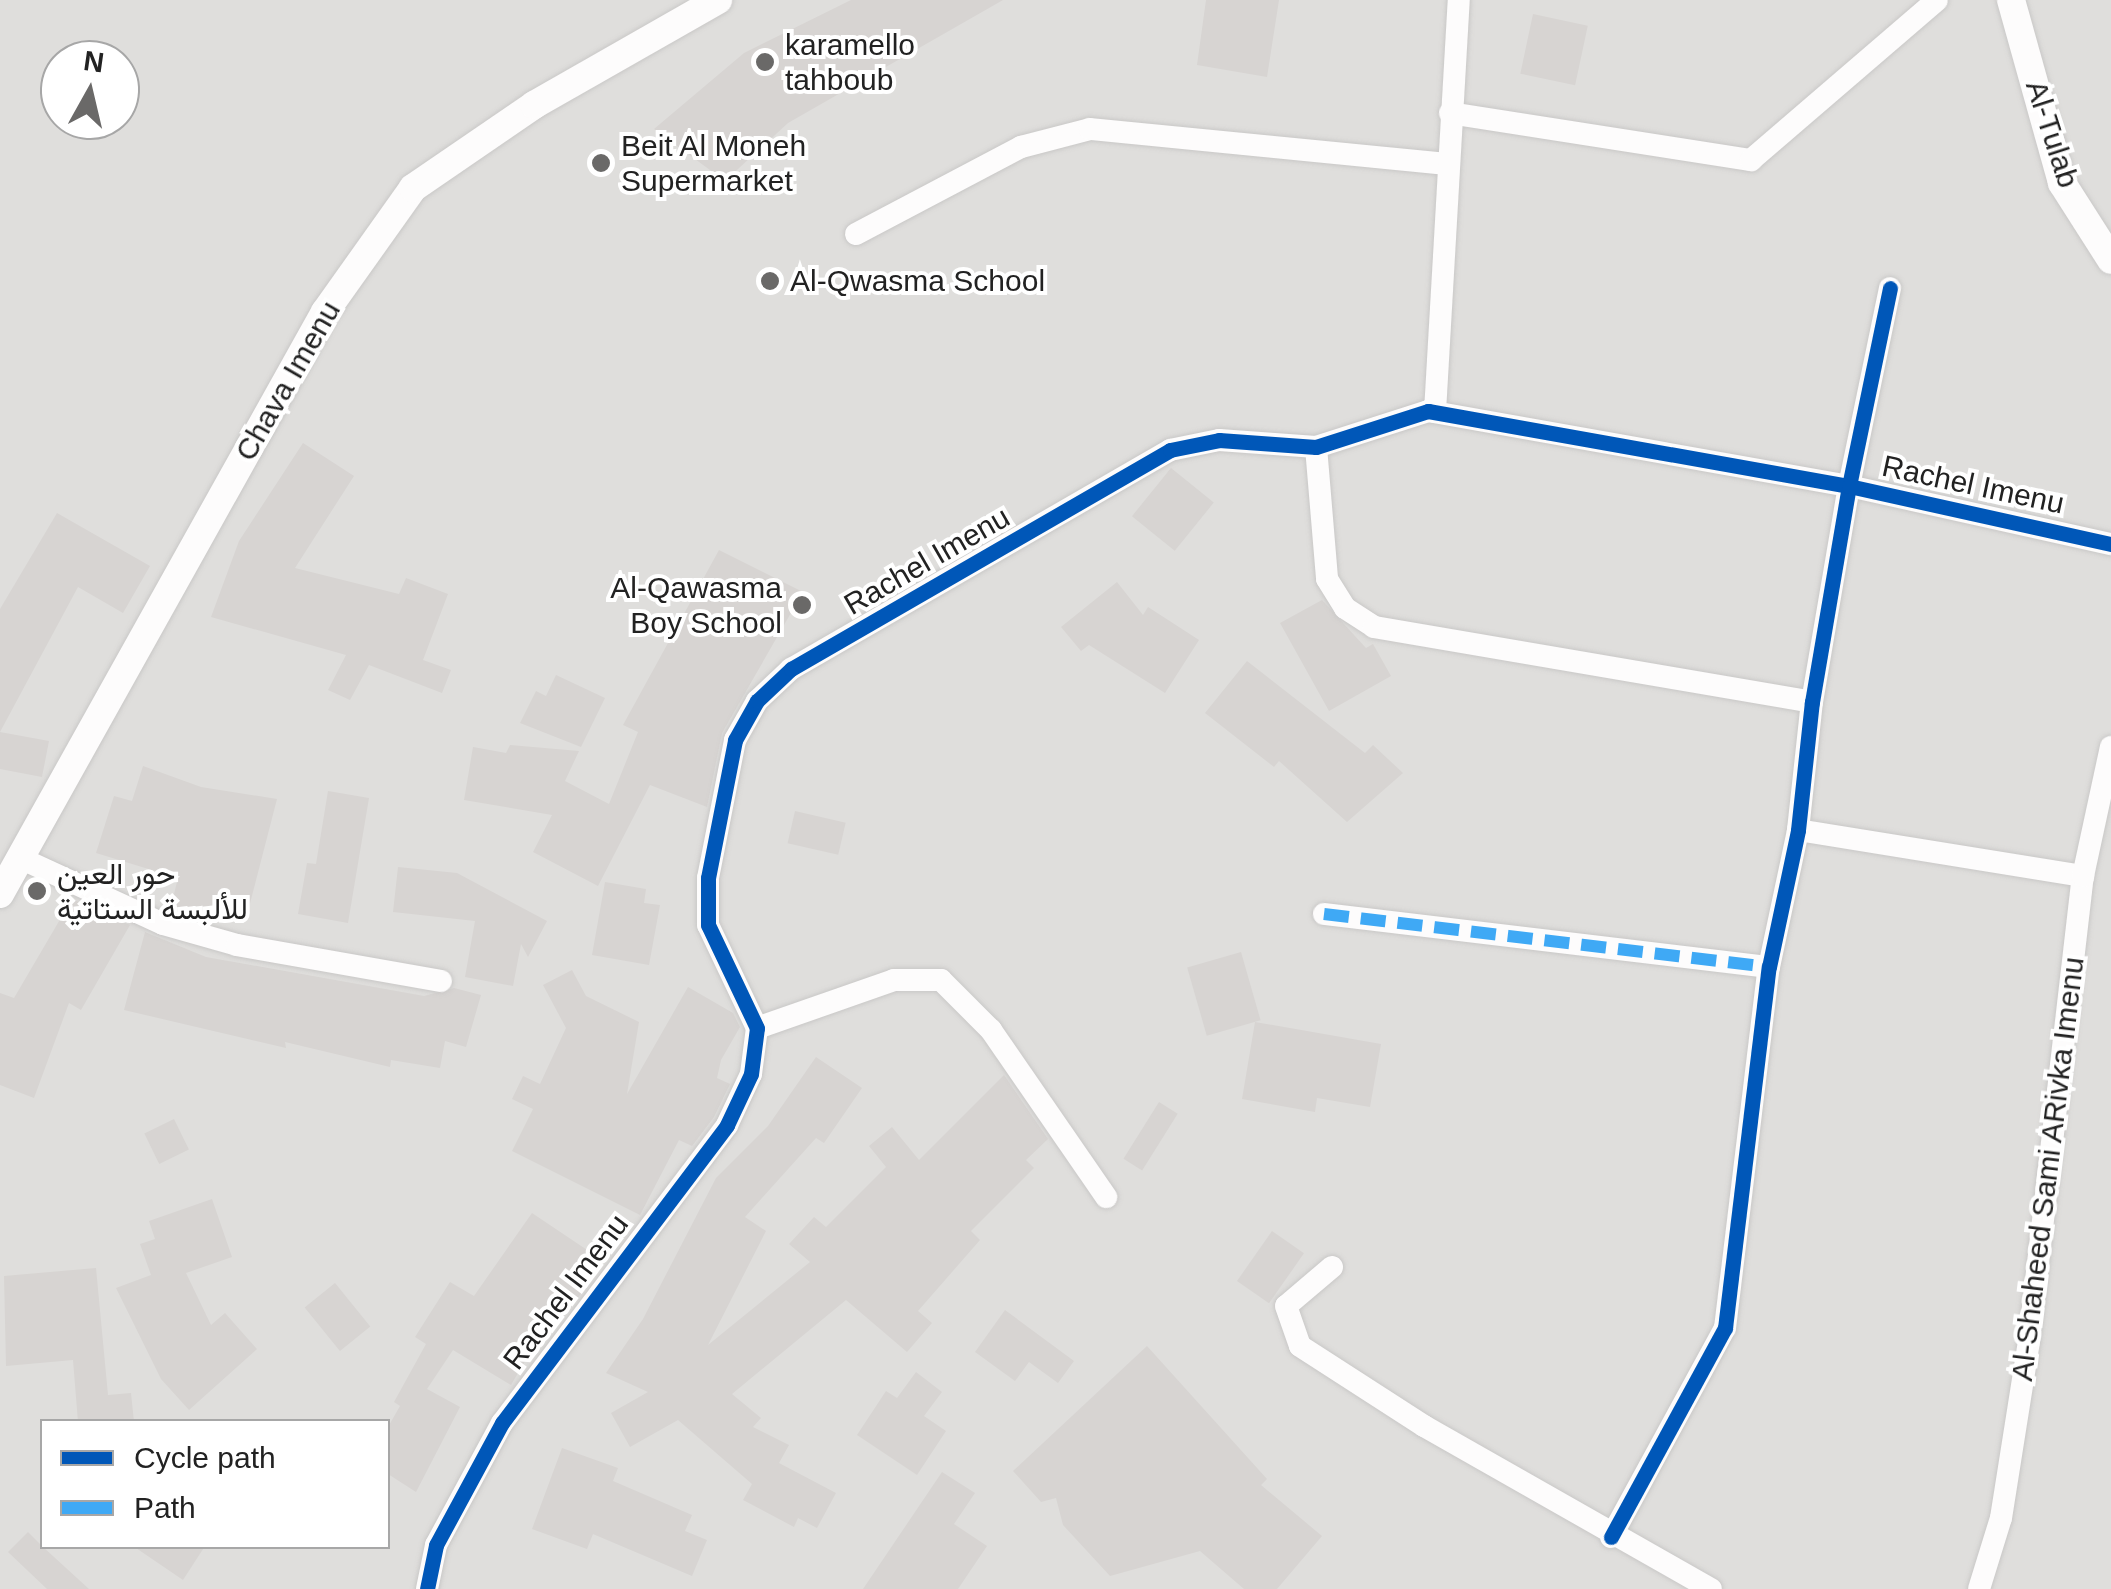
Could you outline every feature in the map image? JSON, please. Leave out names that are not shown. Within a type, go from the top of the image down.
[{"type":"street","name":"Chava Imenu","points":[[0,894],[325,312],[413,188],[534,106],[718,0]]},
{"type":"street","points":[[1436,412],[1446,164],[1459,0]]},
{"type":"street","points":[[1450,114],[1752,160],[1937,0]]},
{"type":"street","name":"Al-Tulab","points":[[2011,0],[2062,183],[2111,260]]},
{"type":"street","points":[[856,234],[1021,147],[1090,128],[1446,164]]},
{"type":"street","points":[[1611,1537],[1725,1328],[1769,967],[1798,830],[1812,702],[1849,486],[1890,288]]},
{"type":"street","name":"Rachel Imenu","points":[[428,1589],[436,1546],[502,1423],[727,1125],[759,1049],[757,1028],[718,953],[707,897],[734,740],[773,684],[1170,450],[1219,440],[1316,447],[1436,412],[1849,486],[2111,544]]},
{"type":"street","points":[[1316,447],[1327,580],[1345,608],[1374,627],[1812,702]]},
{"type":"street","name":"Al-Shaheed Sami ARivka Imenu","points":[[1979,1589],[2001,1518],[2029,1340],[2083,876],[2111,748]]},
{"type":"street","points":[[1798,830],[2083,876]]},
{"type":"street","points":[[20,858],[182,930],[441,981]]},
{"type":"street","points":[[1324,914],[1769,967]]},
{"type":"street","points":[[757,1028],[894,980],[941,980],[991,1030],[1106,1197]]},
{"type":"street","points":[[1332,1266],[1286,1306],[1300,1346],[1611,1537],[1711,1589]]},
{"type":"shaded area","points":[[0,0],[2111,0],[2111,1589],[0,1589]]},
{"type":"building","points":[[851,0],[1003,0],[788,123],[725,181],[654,129],[744,53]]},
{"type":"building","points":[[1206,0],[1279,0],[1267,77],[1197,65]]},
{"type":"building","points":[[1533,14],[1588,26],[1575,85],[1520,74]]},
{"type":"building","points":[[303,443],[354,476],[295,568],[399,594],[406,578],[448,594],[423,660],[451,670],[442,693],[369,665],[350,700],[328,690],[346,655],[211,617],[239,541]]},
{"type":"building","points":[[1171,468],[1214,503],[1175,551],[1132,516]]},
{"type":"building","points":[[57,513],[150,566],[123,613],[78,587],[0,732],[0,609]]},
{"type":"building","points":[[719,550],[803,592],[722,733],[707,807],[650,785],[598,886],[533,852],[552,815],[464,800],[473,747],[506,753],[510,745],[579,751],[565,781],[609,804],[638,732],[623,725]]},
{"type":"building","points":[[1117,582],[1143,615],[1148,607],[1199,640],[1165,693],[1089,645],[1081,651],[1061,627]]},
{"type":"building","points":[[1322,600],[1366,648],[1373,644],[1391,676],[1329,711],[1280,623]]},
{"type":"building","points":[[1247,661],[1365,753],[1373,745],[1403,773],[1347,822],[1279,761],[1274,767],[1205,713]]},
{"type":"building","points":[[556,675],[605,698],[581,747],[520,723],[536,691],[546,696]]},
{"type":"building","points":[[0,732],[49,741],[42,777],[0,769]]},
{"type":"building","points":[[143,766],[201,787],[277,799],[247,915],[219,908],[214,923],[170,910],[178,878],[96,853],[114,796],[132,801]]},
{"type":"building","points":[[328,791],[369,798],[348,923],[298,914],[307,863],[316,864]]},
{"type":"building","points":[[795,811],[846,823],[838,855],[788,843]]},
{"type":"building","points":[[398,867],[457,873],[547,921],[528,957],[521,944],[513,986],[465,977],[475,921],[393,912]]},
{"type":"building","points":[[605,882],[646,889],[644,903],[660,905],[649,965],[592,955]]},
{"type":"building","points":[[72,899],[130,925],[81,1010],[69,1003],[34,1098],[0,1085],[0,993],[14,998]]},
{"type":"building","points":[[145,932],[206,957],[424,996],[454,988],[481,995],[466,1047],[445,1041],[440,1068],[391,1060],[390,1067],[285,1042],[286,1048],[124,1010]]},
{"type":"building","points":[[1241,952],[1261,1020],[1207,1036],[1187,967]]},
{"type":"building","points":[[572,970],[586,996],[639,1022],[627,1094],[688,987],[733,1013],[740,1027],[721,1060],[717,1078],[730,1084],[714,1117],[692,1146],[679,1140],[640,1215],[512,1151],[533,1109],[512,1099],[523,1076],[540,1084],[566,1028],[543,985]]},
{"type":"building","points":[[1255,1022],[1381,1044],[1370,1107],[1317,1098],[1315,1112],[1242,1099]]},
{"type":"building","points":[[816,1057],[862,1088],[824,1143],[816,1138],[745,1217],[766,1231],[708,1345],[810,1262],[789,1244],[814,1217],[826,1227],[886,1167],[869,1146],[892,1127],[919,1160],[1004,1075],[1048,1139],[1026,1160],[1034,1168],[971,1231],[980,1240],[918,1311],[932,1323],[907,1352],[846,1300],[732,1394],[761,1418],[753,1427],[789,1445],[779,1463],[836,1493],[817,1528],[798,1518],[794,1527],[743,1500],[752,1484],[678,1420],[630,1447],[611,1413],[648,1392],[606,1373],[643,1319],[716,1178],[768,1126]]},
{"type":"building","points":[[1159,1102],[1178,1114],[1142,1170],[1123,1159]]},
{"type":"building","points":[[174,1119],[189,1150],[159,1164],[144,1133]]},
{"type":"building","points":[[212,1199],[232,1257],[186,1273],[211,1325],[225,1313],[257,1349],[189,1410],[161,1379],[116,1288],[151,1275],[140,1244],[155,1239],[149,1221]]},
{"type":"building","points":[[532,1213],[605,1262],[558,1324],[550,1319],[511,1385],[453,1350],[427,1389],[460,1407],[416,1492],[390,1475],[390,1424],[400,1406],[394,1402],[426,1344],[415,1337],[450,1282],[474,1296]]},
{"type":"building","points":[[1272,1231],[1304,1253],[1269,1303],[1237,1281]]},
{"type":"building","points":[[96,1268],[108,1395],[131,1393],[134,1419],[78,1419],[73,1360],[6,1366],[4,1276]]},
{"type":"building","points":[[335,1283],[370,1327],[340,1351],[305,1308]]},
{"type":"building","points":[[1005,1310],[1074,1361],[1058,1383],[1029,1362],[1015,1381],[975,1352]]},
{"type":"building","points":[[1147,1346],[1267,1479],[1261,1485],[1322,1536],[1277,1589],[1244,1589],[1200,1551],[1110,1576],[1063,1525],[1056,1498],[1041,1502],[1013,1471]]},
{"type":"building","points":[[916,1372],[942,1392],[924,1416],[946,1431],[917,1475],[857,1435],[886,1391],[897,1398]]},
{"type":"building","points":[[562,1448],[618,1468],[613,1481],[692,1515],[685,1531],[707,1540],[692,1576],[593,1534],[587,1549],[532,1529]]},
{"type":"building","points":[[942,1472],[975,1493],[954,1524],[987,1546],[958,1589],[863,1589]]},
{"type":"building","points":[[28,1532],[40,1543],[40,1549],[46,1549],[89,1589],[47,1589],[8,1552]]},
{"type":"building","points":[[137,1549],[203,1549],[183,1580]]},
{"type":"marked path","points":[[1324,914],[1769,967]]},
{"type":"cycle path","points":[[1611,1537],[1725,1328],[1769,967],[1798,830],[1812,702],[1849,486],[1890,288]]},
{"type":"cycle path","points":[[427,1589],[436,1545],[502,1423],[727,1125],[751,1074],[757,1028],[708,925],[708,878],[735,740],[757,701],[791,669],[1170,450],[1219,440],[1316,447],[1428,411],[1849,486],[2111,544]]},
{"type":"place","name":"karamello tahboub","points":[[765,62]]},
{"type":"place","name":"Beit Al Moneh Supermarket","points":[[601,163]]},
{"type":"place","name":"Al-Qwasma School","points":[[770,281]]},
{"type":"place","name":"Al-Qawasma Boy School","points":[[802,605]]},
{"type":"place","name":"حور العين للألبسة الستاتية","points":[[37,891]]}]
